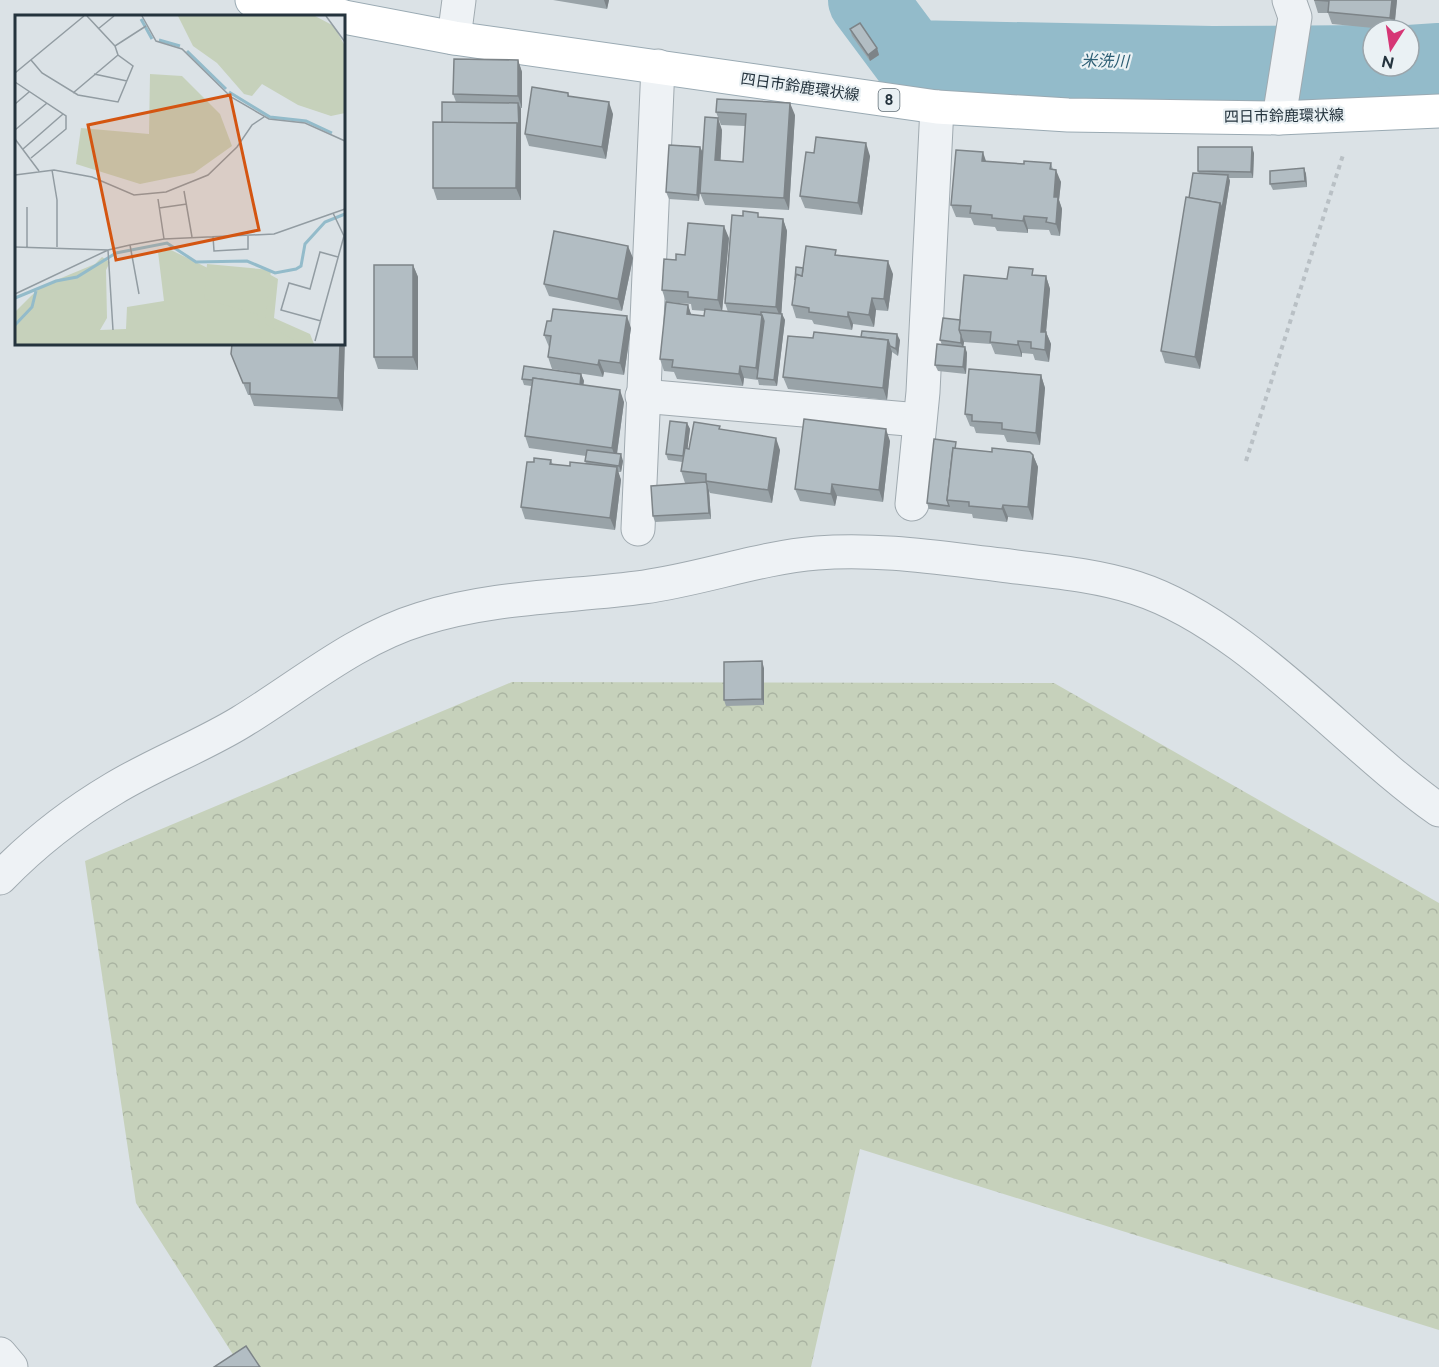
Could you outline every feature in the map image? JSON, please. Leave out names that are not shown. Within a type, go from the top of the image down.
[{"type":"main road","name":"四日市鈴鹿環状線","points":[[252,0],[331,15]]},
{"type":"main road","name":"四日市鈴鹿環状線","points":[[345,18],[454,38],[937,107],[1068,115],[1281,106],[1358,114],[1439,111]]},
{"type":"street","points":[[454,38],[459,0]]},
{"type":"street","points":[[1281,106],[1292,9]]},
{"type":"street","points":[[638,529],[658,66]]},
{"type":"street","points":[[912,504],[923,392],[937,107]]},
{"type":"street","points":[[642,396],[919,420]]},
{"type":"street","points":[[0,878],[36,842],[113,788],[238,724],[377,634],[424,618],[483,605],[537,596],[645,587],[747,563],[819,553],[906,554],[1086,576],[1138,589],[1215,629],[1253,657],[1439,810]]},
{"type":"street","points":[[0,1354],[11,1367]]},
{"type":"path","points":[[1246,460],[1332,186],[1358,114]]},
{"type":"green space","points":[[512,682],[1054,683],[1439,903],[1439,1330],[860,1149],[811,1367],[241,1367],[136,1203],[85,861]]},
{"type":"building","points":[[1314,0],[1392,0],[1390,18],[1328,12],[1329,1]]},
{"type":"building","points":[[860,23],[877,48],[868,55],[850,29]]},
{"type":"building","points":[[454,59],[518,60],[518,96],[453,94]]},
{"type":"building","points":[[532,87],[568,93],[568,96],[609,102],[602,147],[525,134]]},
{"type":"building","points":[[717,99],[790,103],[784,198],[700,193],[705,117],[718,118],[715,160],[743,162],[746,114],[716,112]]},
{"type":"building","points":[[442,102],[518,103],[519,129],[517,123],[442,123]]},
{"type":"building","points":[[433,122],[517,123],[516,188],[433,188]]},
{"type":"building","points":[[816,137],[866,143],[858,203],[800,196],[806,152],[814,153]]},
{"type":"building","points":[[669,145],[700,147],[697,195],[666,192]]},
{"type":"building","points":[[1198,147],[1252,147],[1251,172],[1198,171]]},
{"type":"building","points":[[956,150],[983,152],[982,161],[1051,163],[1050,169],[1056,170],[1054,197],[1058,197],[1056,224],[1046,222],[1047,218],[1024,216],[1023,221],[992,218],[992,215],[970,213],[971,206],[951,205]]},
{"type":"building","points":[[1304,168],[1305,181],[1270,184],[1270,171]]},
{"type":"building","points":[[1193,173],[1228,175],[1222,209],[1220,203],[1189,198]]},
{"type":"building","points":[[1186,197],[1220,203],[1195,357],[1161,351]]},
{"type":"building","points":[[743,211],[758,213],[758,217],[783,219],[776,307],[725,303],[732,215],[743,216]]},
{"type":"building","points":[[688,223],[724,226],[718,300],[688,297],[688,292],[662,290],[664,259],[676,260],[676,254],[685,255]]},
{"type":"building","points":[[554,231],[628,246],[618,299],[544,284]]},
{"type":"building","points":[[806,246],[836,250],[835,255],[888,261],[884,299],[872,298],[869,315],[848,312],[848,317],[809,312],[809,308],[792,305],[796,274],[802,276]]},
{"type":"building","points":[[374,265],[413,265],[413,357],[374,357]]},
{"type":"building","points":[[796,267],[803,268],[802,276],[796,274],[795,280]]},
{"type":"building","points":[[1009,267],[1033,269],[1032,275],[1046,276],[1041,332],[1046,332],[1045,350],[1031,348],[1031,342],[1018,341],[1018,345],[990,342],[991,332],[959,330],[964,275],[1007,279]]},
{"type":"building","points":[[666,302],[688,305],[687,314],[704,316],[705,309],[762,315],[756,368],[740,366],[739,374],[672,367],[673,360],[660,359]]},
{"type":"building","points":[[553,309],[627,316],[620,363],[599,360],[598,365],[548,357],[551,336],[544,335],[547,321],[551,321]]},
{"type":"building","points":[[761,312],[782,314],[774,380],[757,378],[764,321]]},
{"type":"building","points":[[943,318],[960,320],[961,343],[940,340]]},
{"type":"building","points":[[862,331],[897,334],[896,349],[890,346],[888,340],[861,337]]},
{"type":"building","points":[[814,332],[888,340],[883,388],[783,377],[788,336],[813,338]]},
{"type":"building","points":[[937,344],[965,347],[963,367],[935,365]]},
{"type":"building","points":[[232,345],[340,345],[338,398],[250,394],[250,383],[243,383],[231,354]]},
{"type":"building","points":[[524,366],[581,374],[580,385],[533,378],[532,380],[522,379]]},
{"type":"building","points":[[969,369],[1041,375],[1036,433],[1002,429],[1002,423],[972,421],[972,415],[965,414]]},
{"type":"building","points":[[533,378],[620,390],[612,448],[525,436]]},
{"type":"building","points":[[804,419],[886,429],[879,490],[832,484],[831,494],[795,489]]},
{"type":"building","points":[[670,421],[687,423],[683,456],[666,454]]},
{"type":"building","points":[[694,422],[720,426],[719,429],[776,438],[768,490],[706,481],[706,474],[681,471],[685,448],[689,449]]},
{"type":"building","points":[[934,439],[956,442],[955,449],[953,448],[947,500],[949,506],[927,503]]},
{"type":"building","points":[[953,448],[992,452],[992,448],[1030,452],[1033,455],[1028,507],[1003,505],[1002,509],[969,506],[969,502],[947,500]]},
{"type":"building","points":[[587,450],[621,454],[619,466],[585,461]]},
{"type":"building","points":[[534,458],[551,460],[550,464],[570,466],[570,462],[617,467],[610,518],[521,507],[527,462],[534,462]]},
{"type":"building","points":[[706,482],[709,513],[653,516],[651,486]]},
{"type":"building","points":[[762,661],[762,699],[724,700],[724,662]]},
{"type":"building","points":[[246,1346],[260,1367],[214,1367]]},
{"type":"waterway","name":"米洗川","points":[[867,0],[911,59],[1212,65],[1361,64]]},
{"type":"waterway","name":"米洗川","points":[[1421,63],[1439,62]]}]
